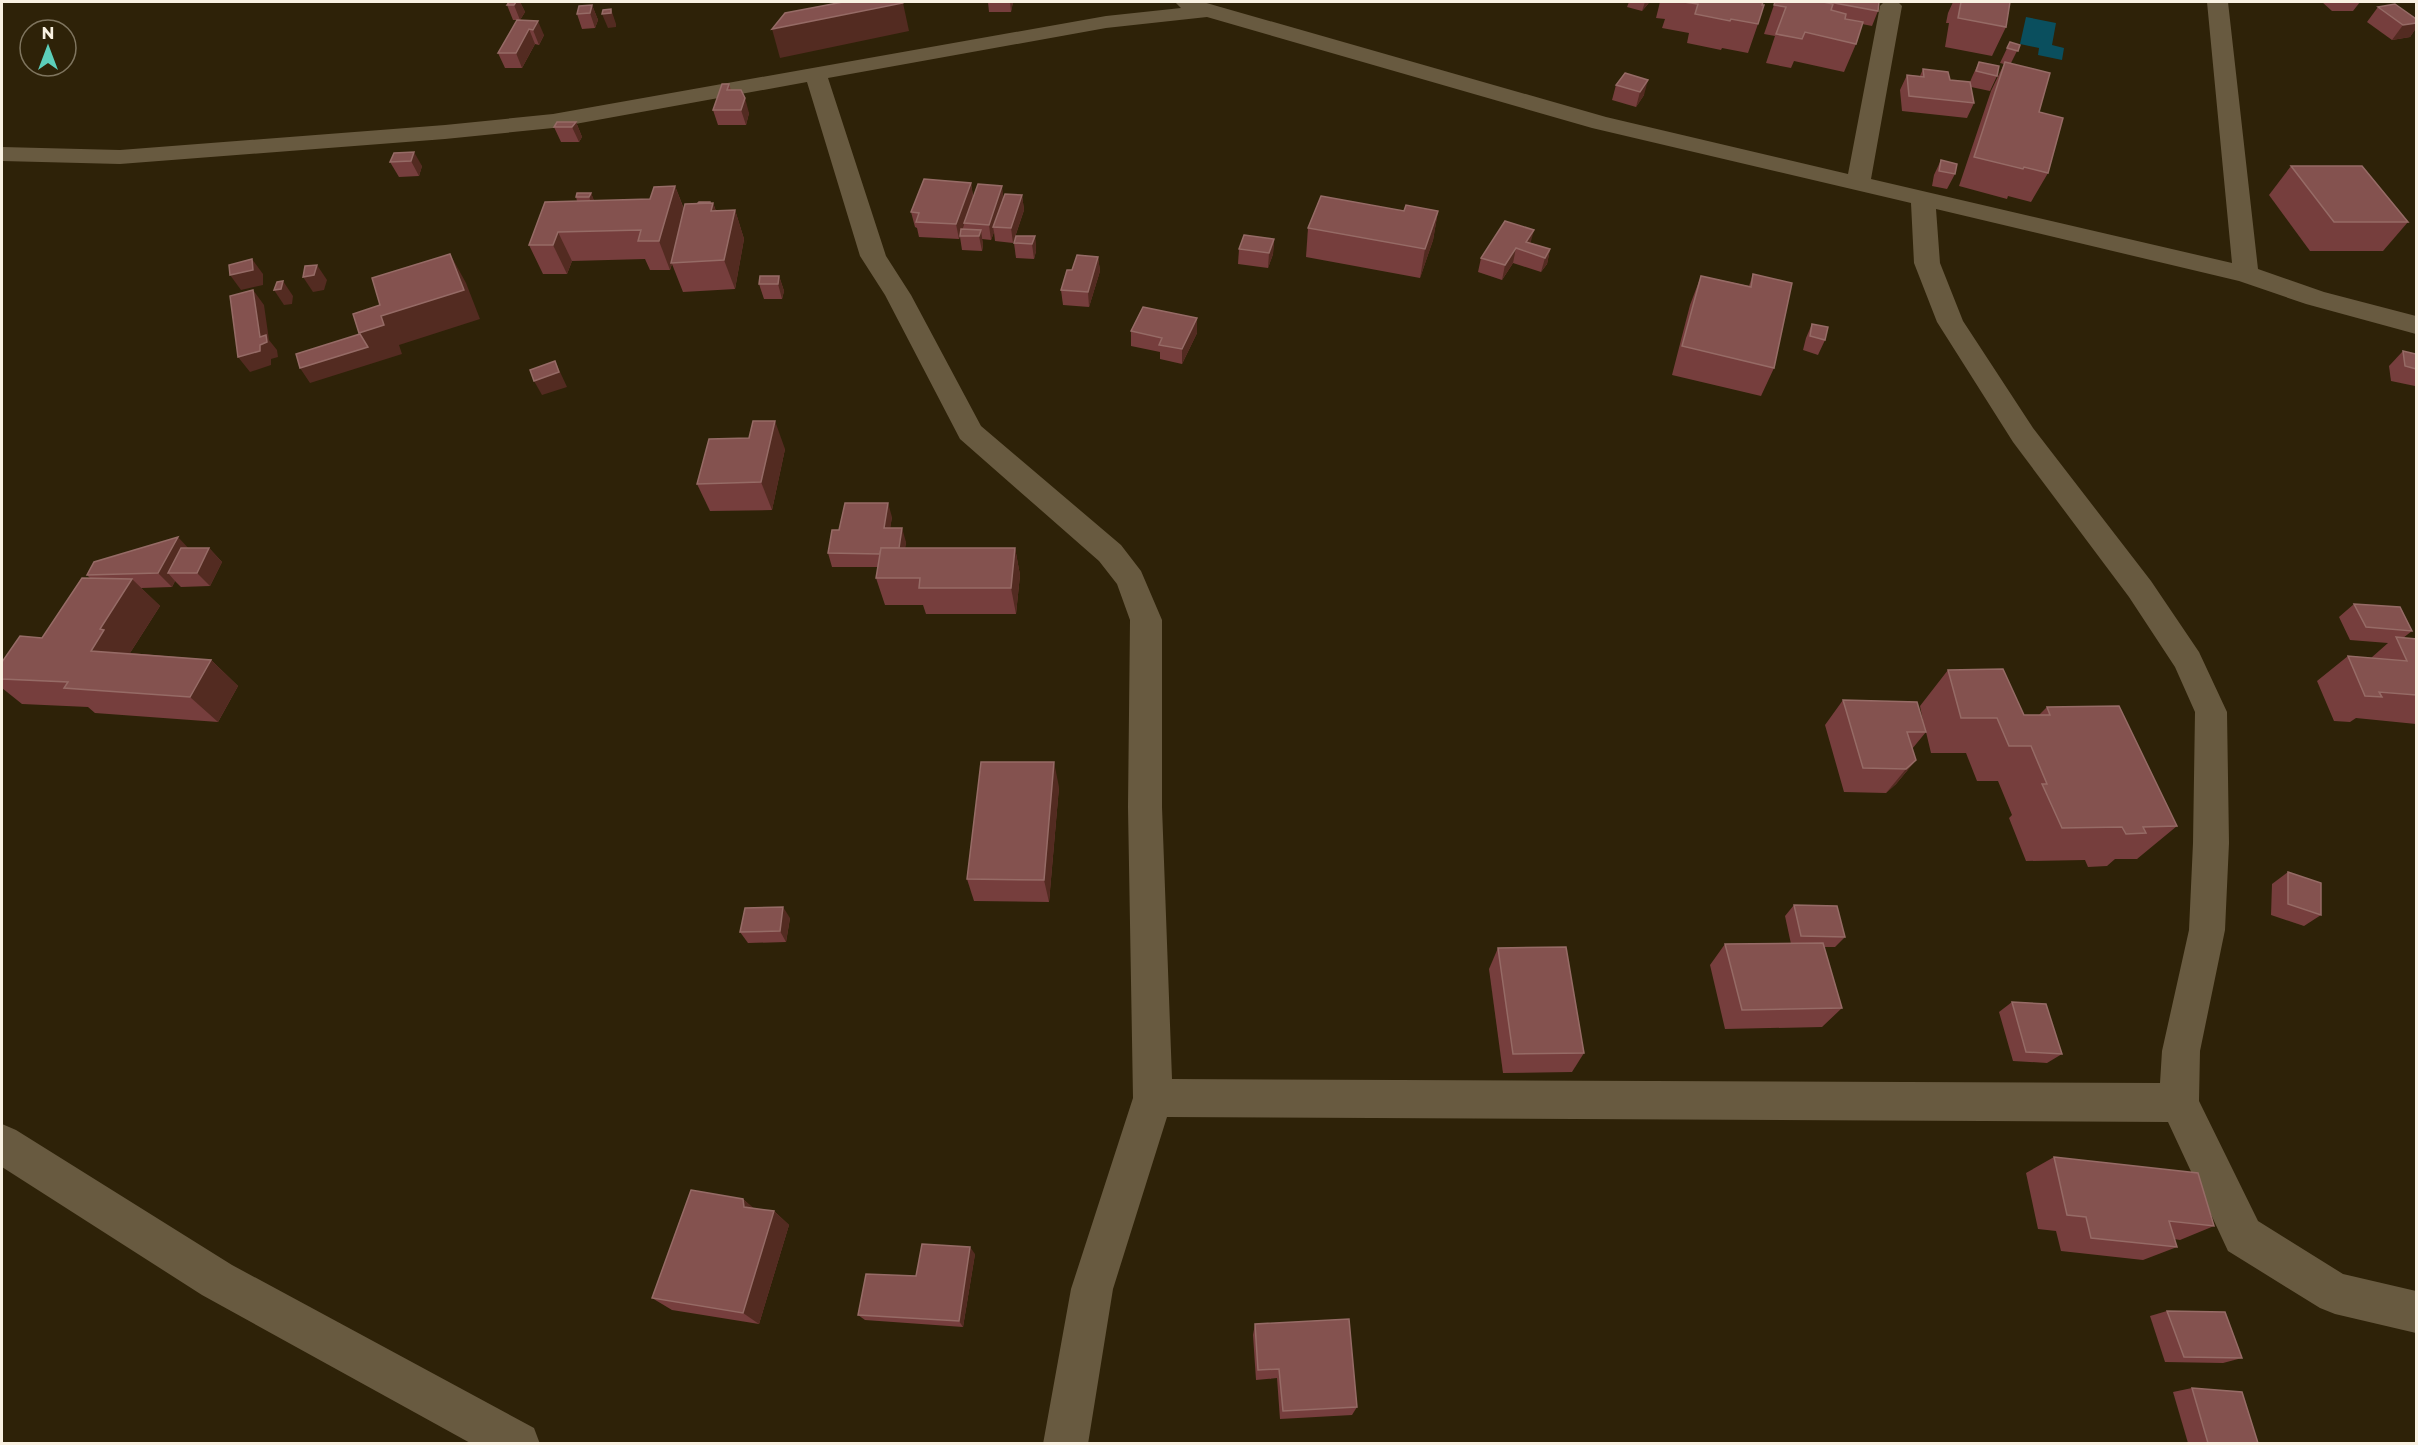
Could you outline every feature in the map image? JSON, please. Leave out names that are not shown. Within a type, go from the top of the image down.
[{"type":"street","points":[[1106,22],[1120,2]]},
{"type":"street","points":[[1186,2],[1208,11],[1600,123],[2246,274],[2415,331]]},
{"type":"street","points":[[2218,2],[2246,274]]},
{"type":"street","points":[[1858,183],[1891,6]]},
{"type":"street","points":[[2,154],[120,157],[445,132],[553,121],[1106,22],[1208,11]]},
{"type":"street","points":[[816,75],[873,256],[898,295],[970,432],[1110,552],[1130,579],[1146,620],[1144,807],[1153,1098],[1092,1289],[1065,1443]]},
{"type":"street","points":[[1923,198],[1927,263],[1950,322],[2023,435],[2140,589],[2188,661],[2211,712],[2211,843],[2206,930],[2181,1051],[2179,1103],[2243,1236],[2335,1293],[2416,1312]]},
{"type":"street","points":[[1153,1098],[2179,1103]]},
{"type":"street","points":[[2,1144],[217,1280],[518,1443]]},
{"type":"water","points":[[2026,17],[2056,23],[2052,45],[2064,48],[2062,60],[2038,55],[2039,48],[2020,44]]},
{"type":"building","points":[[843,2],[903,3],[772,29],[785,13]]},
{"type":"building","points":[[1684,2],[1763,2],[1762,5],[1764,5],[1758,24],[1695,14],[1698,4]]},
{"type":"building","points":[[1775,2],[1833,4],[1831,10],[1846,14],[1845,19],[1863,22],[1856,44],[1805,32],[1802,39],[1776,34],[1786,7],[1774,5]]},
{"type":"building","points":[[1829,2],[1879,2],[1878,11]]},
{"type":"building","points":[[1961,2],[2010,2],[2006,27],[1958,18]]},
{"type":"building","points":[[2395,4],[2416,19],[2416,23],[2403,25],[2378,7]]},
{"type":"building","points":[[592,5],[590,13],[577,14],[579,6]]},
{"type":"building","points":[[611,9],[611,13],[602,14],[603,10]]},
{"type":"building","points":[[517,20],[538,21],[533,30],[529,29],[516,53],[498,53]]},
{"type":"building","points":[[2010,42],[2020,45],[2018,51],[2007,48]]},
{"type":"building","points":[[1979,62],[1999,66],[1997,76],[1976,71]]},
{"type":"building","points":[[2005,62],[2050,73],[2039,112],[2063,118],[2048,173],[1974,157]]},
{"type":"building","points":[[1923,69],[1948,72],[1950,80],[1970,82],[1974,103],[1909,96],[1907,75],[1924,77]]},
{"type":"building","points":[[1625,73],[1648,80],[1640,92],[1616,85]]},
{"type":"building","points":[[722,84],[729,84],[727,90],[741,90],[745,98],[741,110],[713,110]]},
{"type":"building","points":[[557,122],[576,122],[572,127],[554,127]]},
{"type":"building","points":[[414,152],[411,161],[390,162],[394,153]]},
{"type":"building","points":[[1941,160],[1957,164],[1955,174],[1939,171]]},
{"type":"building","points":[[2291,166],[2362,166],[2408,222],[2334,222]]},
{"type":"building","points":[[924,179],[971,183],[956,224],[916,222],[919,213],[911,212]]},
{"type":"building","points":[[978,184],[1002,186],[989,225],[964,223]]},
{"type":"building","points":[[675,186],[659,241],[638,241],[641,230],[558,232],[553,245],[529,245],[545,202],[650,199],[654,187]]},
{"type":"building","points":[[577,193],[591,193],[589,197],[576,197]]},
{"type":"building","points":[[1005,194],[1022,195],[1011,228],[993,227]]},
{"type":"building","points":[[1321,196],[1404,211],[1406,205],[1438,211],[1425,249],[1308,228]]},
{"type":"building","points":[[713,203],[711,211],[735,210],[724,260],[671,263],[685,204]]},
{"type":"building","points":[[1505,221],[1534,230],[1526,242],[1550,249],[1545,258],[1516,248],[1505,265],[1481,258]]},
{"type":"building","points":[[961,229],[981,230],[979,236],[960,236]]},
{"type":"building","points":[[1244,235],[1274,239],[1269,253],[1239,249]]},
{"type":"building","points":[[1016,236],[1035,236],[1032,244],[1014,243]]},
{"type":"building","points":[[450,254],[464,290],[381,316],[384,325],[359,333],[353,314],[380,305],[372,278]]},
{"type":"building","points":[[1077,255],[1098,257],[1088,292],[1061,290],[1067,270],[1072,270]]},
{"type":"building","points":[[252,259],[253,270],[230,275],[229,265]]},
{"type":"building","points":[[317,265],[314,275],[303,277],[305,266]]},
{"type":"building","points":[[1753,274],[1792,283],[1774,368],[1682,346],[1701,276],[1751,287]]},
{"type":"building","points":[[760,276],[779,276],[778,284],[759,284]]},
{"type":"building","points":[[283,281],[281,289],[274,290],[277,282]]},
{"type":"building","points":[[253,290],[260,337],[266,335],[267,342],[260,345],[260,351],[238,357],[230,296]]},
{"type":"building","points":[[1143,307],[1197,318],[1182,349],[1159,345],[1162,338],[1131,331]]},
{"type":"building","points":[[1812,324],[1828,327],[1825,340],[1810,336]]},
{"type":"building","points":[[360,334],[368,347],[300,368],[296,354]]},
{"type":"building","points":[[2403,351],[2416,354],[2416,369],[2405,366]]},
{"type":"building","points":[[555,361],[559,372],[534,381],[530,370]]},
{"type":"building","points":[[753,421],[775,421],[761,482],[697,484],[709,439],[749,438]]},
{"type":"building","points":[[845,503],[888,503],[884,528],[902,528],[899,548],[881,548],[880,554],[828,553],[832,530],[839,530]]},
{"type":"building","points":[[178,537],[158,573],[87,575],[94,562]]},
{"type":"building","points":[[181,548],[209,548],[197,573],[168,573]]},
{"type":"building","points":[[881,548],[1015,548],[1011,588],[919,588],[920,578],[876,578]]},
{"type":"building","points":[[82,578],[132,579],[100,629],[104,630],[91,651],[211,660],[190,697],[64,688],[68,682],[2,679],[2,662],[20,636],[42,638]]},
{"type":"building","points":[[2354,604],[2400,607],[2412,631],[2366,627]]},
{"type":"building","points":[[2396,637],[2416,639],[2416,695],[2379,692],[2382,697],[2365,696],[2348,656],[2407,661]]},
{"type":"building","points":[[2003,669],[2024,715],[2050,715],[2047,707],[2119,706],[2177,826],[2143,827],[2146,833],[2126,834],[2122,827],[2062,828],[2042,784],[2047,784],[2031,746],[2009,746],[1997,718],[1961,718],[1948,670]]},
{"type":"building","points":[[1843,700],[1917,702],[1926,732],[1907,732],[1916,760],[1906,769],[1863,768]]},
{"type":"building","points":[[981,762],[1054,762],[1044,880],[967,879]]},
{"type":"building","points":[[2288,872],[2321,883],[2321,915],[2288,904]]},
{"type":"building","points":[[1794,905],[1837,906],[1845,937],[1801,936]]},
{"type":"building","points":[[783,907],[780,931],[740,932],[745,908]]},
{"type":"building","points":[[1823,943],[1842,1008],[1742,1010],[1725,944]]},
{"type":"building","points":[[1566,947],[1584,1053],[1513,1054],[1498,948]]},
{"type":"building","points":[[2012,1002],[2046,1004],[2062,1054],[2026,1052]]},
{"type":"building","points":[[2054,1157],[2198,1173],[2214,1226],[2169,1221],[2177,1247],[2091,1238],[2086,1217],[2067,1215]]},
{"type":"building","points":[[691,1190],[743,1199],[744,1207],[774,1211],[743,1313],[652,1298]]},
{"type":"building","points":[[922,1244],[970,1247],[959,1321],[858,1315],[866,1274],[916,1276]]},
{"type":"building","points":[[2167,1311],[2225,1312],[2242,1358],[2184,1357]]},
{"type":"building","points":[[1349,1319],[1357,1407],[1283,1411],[1279,1369],[1258,1370],[1255,1324]]},
{"type":"building","points":[[2192,1388],[2242,1392],[2258,1443],[2208,1443]]}]
